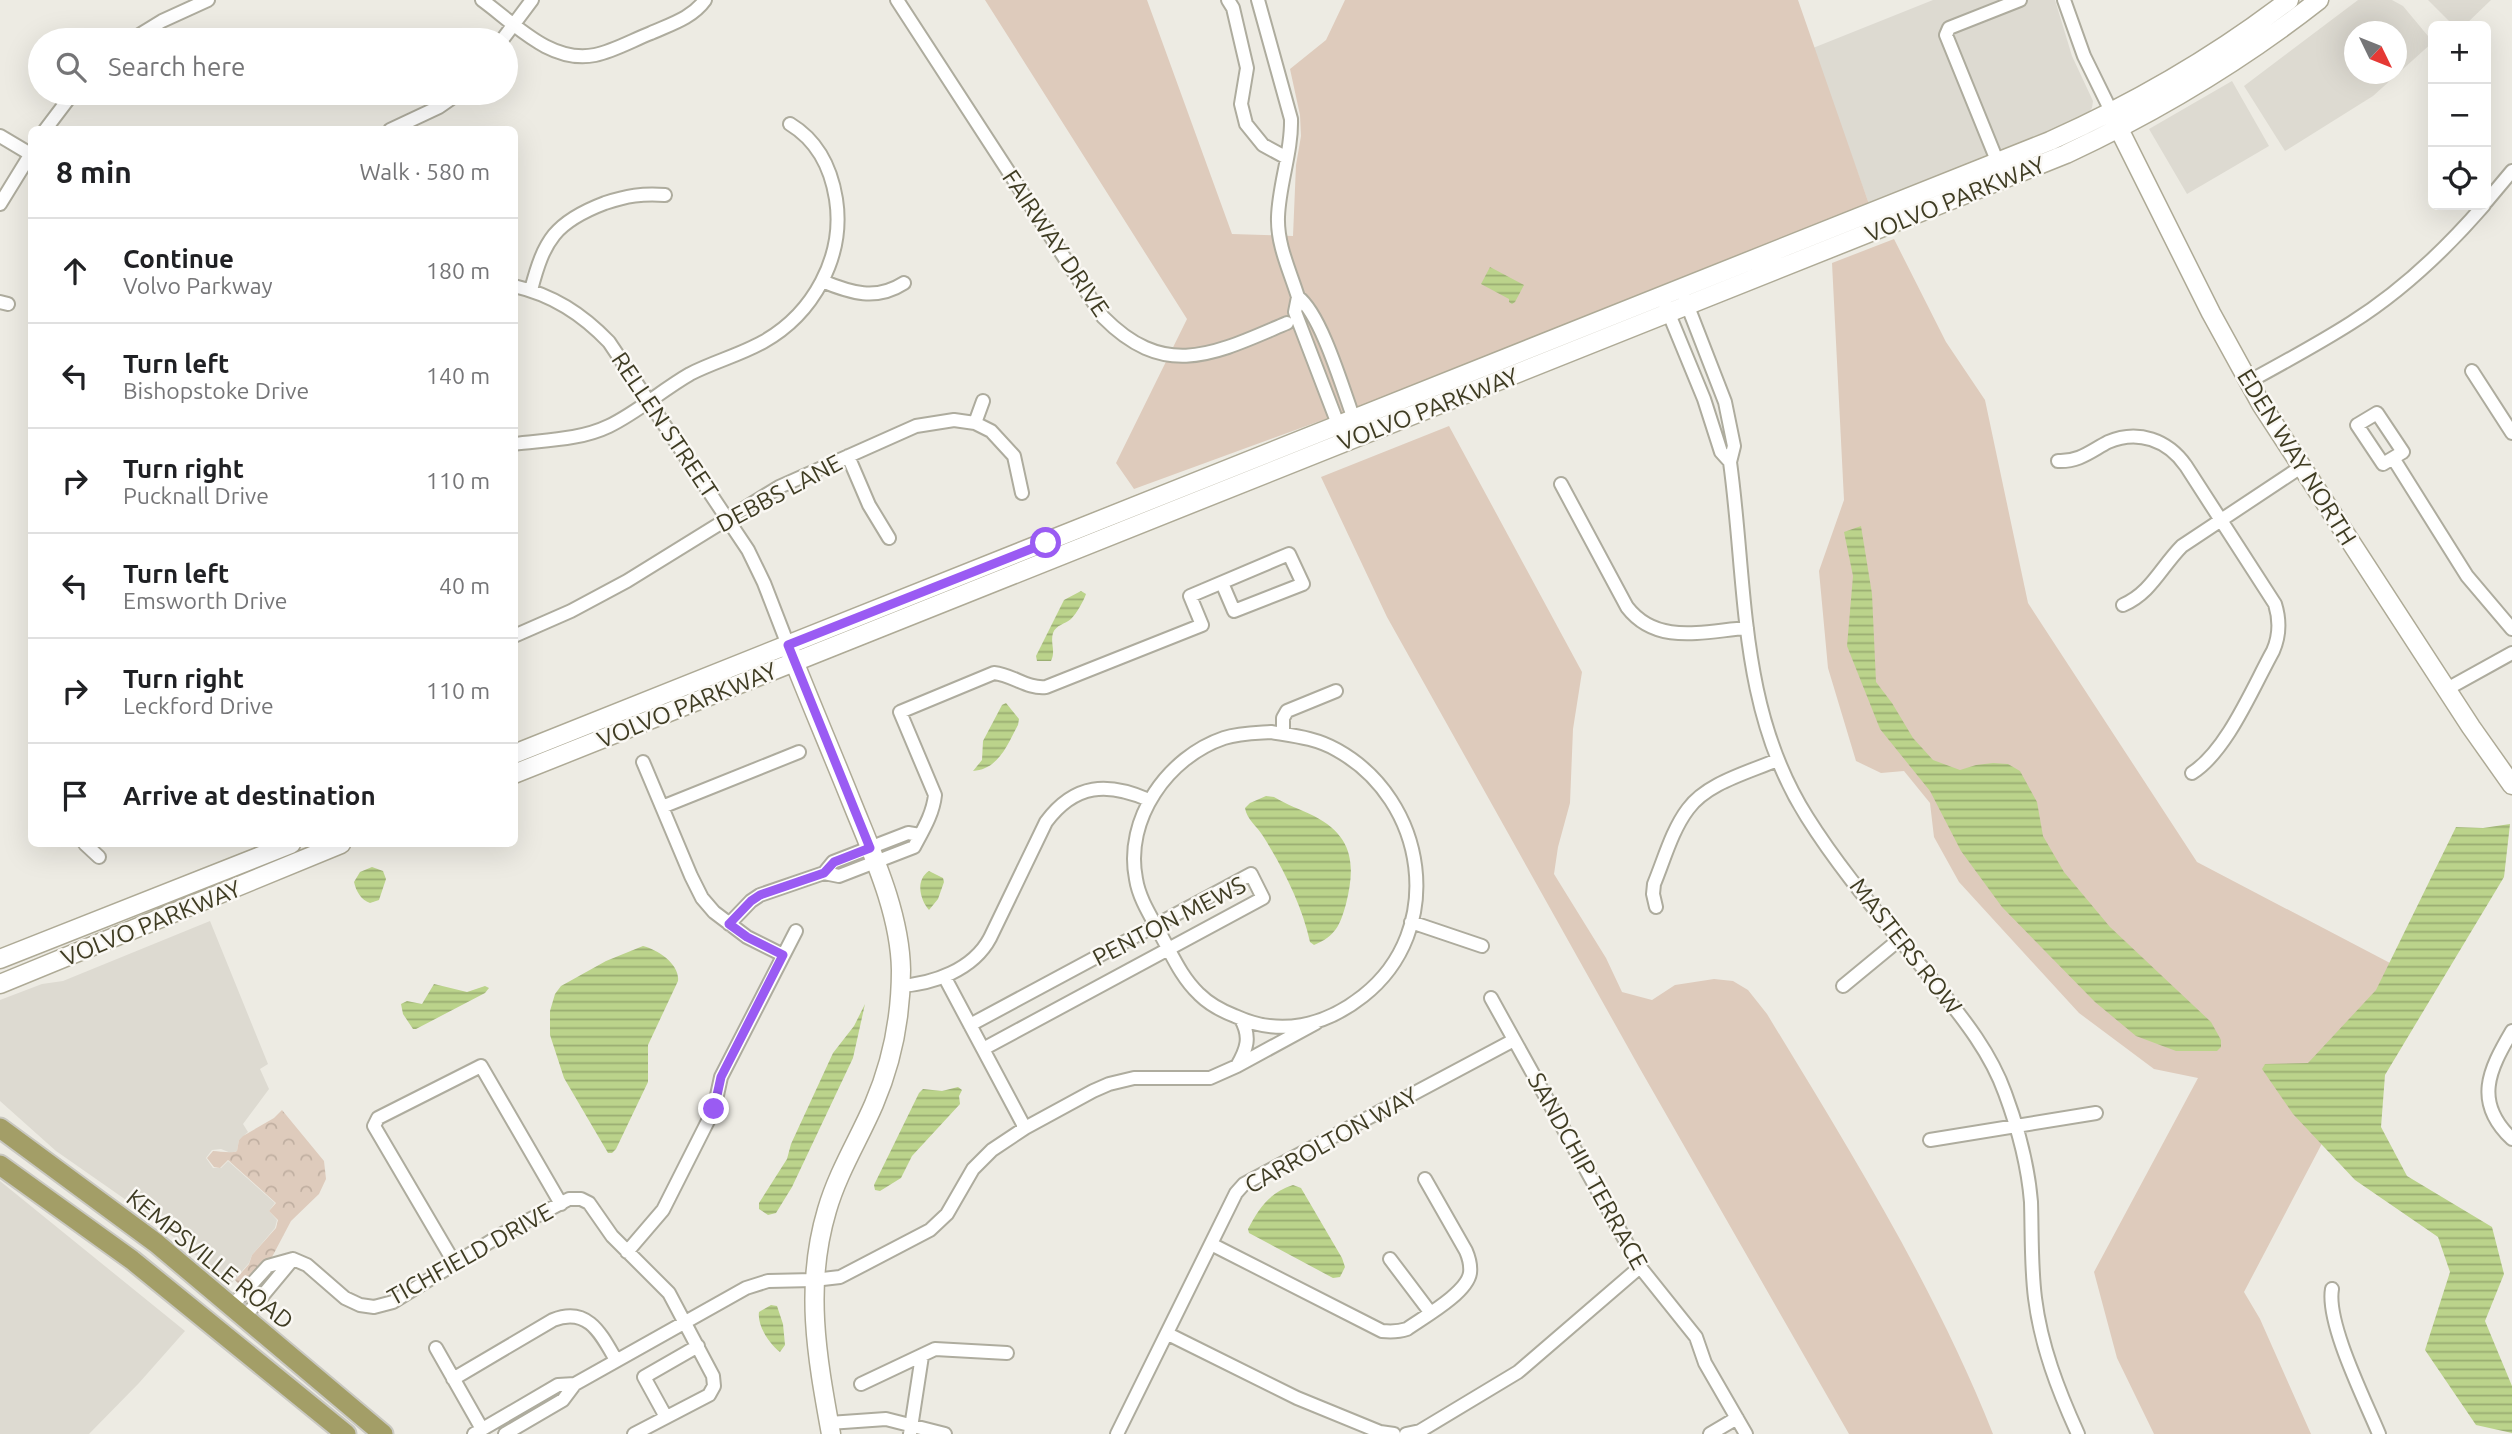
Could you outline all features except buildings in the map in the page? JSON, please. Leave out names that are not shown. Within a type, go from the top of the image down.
[{"type":"main road","name":"VOLVO PARKWAY","points":[[1684,298],[2112,113],[2208,57],[2289,0]]},
{"type":"main road","name":"VOLVO PARKWAY","points":[[518,753],[791,653],[1665,305],[2034,168],[2119,129],[2243,56],[2319,0]]},
{"type":"main road","name":"EDEN WAY NORTH","points":[[2112,113],[2248,382],[2446,689],[2512,785]]},
{"type":"main road","name":"VOLVO PARKWAY","points":[[518,772],[791,653]]},
{"type":"main road","points":[[791,653],[873,855],[894,920],[901,968],[891,1058],[874,1104],[843,1167],[827,1209],[815,1261],[813,1311],[830,1429]]},
{"type":"main road","name":"VOLVO PARKWAY","points":[[0,959],[283,847]]},
{"type":"main road","name":"VOLVO PARKWAY","points":[[0,984],[334,847]]},
{"type":"main road","name":"KEMPSVILLE ROAD","points":[[0,1128],[156,1243],[383,1434]]},
{"type":"main road","name":"KEMPSVILLE ROAD","points":[[0,1165],[132,1260],[346,1434]]},
{"type":"street","points":[[151,28],[208,0]]},
{"type":"street","points":[[482,0],[541,44],[563,54],[596,55],[688,17],[705,0]]},
{"type":"street","points":[[511,28],[532,0]]},
{"type":"street","name":"FAIRWAY DRIVE","points":[[897,0],[1102,317],[1118,333],[1152,351],[1173,356],[1194,356],[1227,349],[1287,323]]},
{"type":"street","points":[[1228,0],[1235,15],[1247,68],[1241,104],[1246,124],[1262,145],[1287,158]]},
{"type":"street","points":[[1258,0],[1291,119],[1278,228],[1286,264],[1298,297],[1308,304],[1318,326],[1349,430]]},
{"type":"street","points":[[1998,163],[1946,35],[1949,29],[2020,0]]},
{"type":"street","points":[[2064,0],[2079,44],[2112,113]]},
{"type":"street","points":[[48,126],[64,105]]},
{"type":"street","points":[[399,126],[442,105]]},
{"type":"street","points":[[518,443],[588,433],[608,427],[691,374],[776,334],[805,308],[822,281],[834,251],[838,215],[831,175],[817,148],[809,138],[790,124]]},
{"type":"street","points":[[0,136],[28,152]]},
{"type":"street","points":[[0,204],[28,159]]},
{"type":"street","points":[[2491,197],[2512,171]]},
{"type":"street","points":[[531,290],[538,261],[545,248],[559,228],[571,218],[624,197],[640,194],[665,195]]},
{"type":"street","points":[[2248,382],[2351,323],[2396,292],[2446,248],[2480,210]]},
{"type":"street","points":[[822,281],[865,295],[889,292],[904,283]]},
{"type":"street","name":"RELLEN STREET","points":[[518,287],[564,304],[596,328],[616,352],[757,567],[791,653]]},
{"type":"street","name":"MASTERS ROW","points":[[1684,298],[1725,402],[1734,446],[1730,462],[1747,628],[1756,693],[1764,726],[1777,760],[1807,818],[1979,1042],[2005,1093],[2028,1177],[2033,1282],[2040,1327],[2056,1384],[2078,1434]]},
{"type":"street","name":"MASTERS ROW","points":[[1665,305],[1704,399],[1721,452],[1730,462]]},
{"type":"street","points":[[2472,371],[2512,433]]},
{"type":"street","points":[[983,401],[975,423],[991,431],[1014,456],[1022,493]]},
{"type":"street","name":"DEBBS LANE","points":[[518,634],[571,611],[628,581],[779,487],[916,426],[954,420],[975,423]]},
{"type":"street","points":[[2058,461],[2076,460],[2116,439],[2139,436],[2161,442],[2180,457],[2275,604],[2279,625],[2277,642],[2222,743],[2212,757],[2192,772]]},
{"type":"street","points":[[848,456],[869,505],[889,538]]},
{"type":"street","points":[[2393,458],[2467,576],[2512,629]]},
{"type":"street","points":[[2123,605],[2149,588],[2182,546],[2301,467]]},
{"type":"street","points":[[1561,484],[1627,607],[1641,622],[1657,631],[1676,634],[1747,628]]},
{"type":"street","points":[[729,924],[760,895],[824,873],[839,876],[873,855],[914,847],[934,807],[935,795],[900,712],[994,673],[1003,674],[1034,688],[1046,687],[1202,625],[1190,596],[1289,554],[1303,584],[1234,611],[1222,583]]},
{"type":"street","points":[[2446,689],[2512,653]]},
{"type":"street","points":[[1283,734],[1283,718],[1287,711],[1336,691]]},
{"type":"street","points":[[505,1434],[563,1400],[575,1384],[746,1288],[768,1281],[814,1280],[849,1273],[930,1230],[947,1214],[973,1169],[982,1159],[1025,1128],[1093,1091],[1116,1082],[1134,1079],[1199,1079],[1219,1075],[1237,1066],[1353,1003],[1378,981],[1396,955],[1411,922],[1416,896],[1416,863],[1409,836],[1393,802],[1370,774],[1339,751],[1307,738],[1271,732],[1241,734],[1208,745],[1169,774],[1149,800],[1137,834],[1135,871],[1138,887],[1168,949],[1183,975],[1200,996],[1222,1011],[1258,1025],[1286,1028],[1316,1023]]},
{"type":"street","points":[[662,807],[799,752]]},
{"type":"street","points":[[1657,907],[1653,894],[1654,884],[1688,808],[1696,799],[1717,786],[1777,760]]},
{"type":"street","points":[[643,762],[702,898],[747,937],[783,955]]},
{"type":"street","points":[[900,986],[919,985],[944,976],[972,961],[984,949],[1046,822],[1068,799],[1101,788],[1124,790],[1149,800]]},
{"type":"street","points":[[88,847],[99,857]]},
{"type":"street","name":"PENTON MEWS","points":[[970,1025],[1251,874],[1263,898],[983,1049]]},
{"type":"street","points":[[1411,922],[1482,946]]},
{"type":"street","points":[[627,1252],[663,1210],[714,1109],[721,1077],[796,931]]},
{"type":"street","points":[[1843,986],[1900,939]]},
{"type":"street","points":[[944,976],[1025,1128]]},
{"type":"street","name":"SANDCHIP TERRACE","points":[[1491,998],[1640,1268],[1696,1337],[1705,1363],[1746,1434]]},
{"type":"street","points":[[1237,1066],[1248,1040],[1247,1029],[1241,1019]]},
{"type":"street","points":[[2512,1031],[2493,1065],[2488,1090],[2494,1115],[2512,1139]]},
{"type":"street","name":"CARROLTON WAY","points":[[1117,1434],[1236,1193],[1244,1184],[1514,1040]]},
{"type":"street","points":[[455,1264],[374,1126],[378,1118],[481,1066],[561,1204]]},
{"type":"street","points":[[1930,1140],[2096,1113]]},
{"type":"street","points":[[1211,1244],[1382,1331],[1394,1333],[1407,1329],[1430,1312],[1464,1286],[1470,1275],[1470,1262],[1466,1251],[1425,1179]]},
{"type":"street","name":"TICHFIELD DRIVE","points":[[238,1312],[293,1259],[307,1265],[345,1298],[360,1305],[374,1307],[393,1302],[504,1233],[569,1199],[581,1199],[589,1203],[627,1252],[660,1282],[687,1323],[713,1377],[714,1386],[709,1395],[666,1417]]},
{"type":"street","points":[[1390,1259],[1430,1312]]},
{"type":"street","points":[[1406,1434],[1420,1431],[1518,1372],[1640,1268]]},
{"type":"street","points":[[2332,1289],[2331,1307],[2337,1331],[2379,1434]]},
{"type":"street","points":[[453,1378],[565,1315],[589,1321],[606,1341],[617,1360]]},
{"type":"street","points":[[1168,1334],[1297,1398],[1380,1432],[1394,1434]]},
{"type":"street","points":[[634,1434],[666,1417],[643,1377],[698,1346]]},
{"type":"street","points":[[436,1348],[478,1432],[558,1385],[575,1384]]},
{"type":"street","points":[[861,1384],[935,1349],[1007,1353]]},
{"type":"street","points":[[911,1429],[922,1356]]},
{"type":"street","points":[[1710,1434],[1737,1418]]},
{"type":"street","points":[[830,1429],[886,1419],[911,1429],[945,1434]]},
{"type":"shaded area","points":[[1933,0],[2055,0],[2072,56],[2093,101],[2092,108],[2083,119],[1870,207],[1813,48]]},
{"type":"shaded area","points":[[2358,0],[2392,0],[2403,6],[2428,36],[2428,46],[2407,65],[2407,21],[2344,21],[2344,84],[2386,84],[2373,96],[2285,151],[2244,86]]},
{"type":"shaded area","points":[[2428,0],[2491,0],[2469,21],[2449,21]]},
{"type":"shaded area","points":[[2232,81],[2269,146],[2187,194],[2149,129]]},
{"type":"shaded area","points":[[1490,267],[1524,285],[1512,304],[1509,299],[1481,284]]},
{"type":"shaded area","points":[[1861,526],[1872,594],[1876,682],[1913,738],[1933,760],[1960,770],[1993,763],[2008,764],[2020,771],[2037,802],[2043,836],[2064,872],[2110,927],[2211,1022],[2221,1040],[2221,1047],[2217,1051],[2176,1051],[2136,1036],[2095,1002],[2002,907],[1961,851],[1930,791],[1880,729],[1847,646],[1853,576],[1844,532]]},
{"type":"shaded area","points":[[1081,591],[1086,594],[1078,611],[1054,630],[1051,661],[1037,661],[1036,656],[1064,600]]},
{"type":"shaded area","points":[[1006,703],[1019,719],[1018,725],[996,761],[973,771],[982,760],[983,741],[1002,705]]},
{"type":"shaded area","points":[[1266,796],[1274,797],[1327,824],[1344,842],[1348,852],[1351,876],[1342,918],[1332,934],[1314,945],[1310,942],[1302,914],[1285,874],[1246,812],[1245,808],[1250,803]]},
{"type":"shaded area","points":[[2510,824],[2504,877],[2385,1075],[2381,1127],[2407,1176],[2492,1227],[2504,1274],[2485,1321],[2512,1386],[2512,1433],[2476,1425],[2425,1350],[2450,1272],[2438,1237],[2355,1180],[2293,1114],[2262,1069],[2265,1064],[2308,1063],[2376,990],[2456,827],[2483,828]]},
{"type":"shaded area","points":[[372,867],[383,871],[386,879],[379,900],[370,903],[359,895],[354,882],[360,872]]},
{"type":"shaded area","points":[[929,871],[943,878],[944,882],[938,899],[929,910],[923,901],[920,885]]},
{"type":"shaded area","points":[[210,921],[268,1064],[260,1069],[269,1089],[243,1124],[248,1132],[239,1140],[237,1151],[231,1153],[221,1149],[212,1150],[206,1158],[213,1168],[221,1168],[228,1161],[275,1203],[269,1211],[277,1220],[275,1228],[231,1284],[139,1209],[56,1151],[0,1101],[0,1000],[42,984],[63,981]]},
{"type":"shaded area","points":[[643,946],[672,964],[678,981],[648,1045],[648,1082],[616,1149],[608,1153],[564,1078],[550,1035],[550,1011],[555,994],[561,986],[606,961]]},
{"type":"shaded area","points":[[434,984],[467,992],[485,986],[489,988],[485,993],[413,1029],[403,1014],[401,1004],[407,1001],[422,1004]]},
{"type":"shaded area","points":[[865,1004],[853,1058],[792,1187],[776,1213],[768,1215],[759,1209],[759,1203],[787,1159],[791,1144],[833,1053],[854,1026]]},
{"type":"shaded area","points":[[958,1087],[962,1090],[959,1096],[960,1104],[912,1156],[901,1178],[880,1191],[875,1190],[874,1185],[919,1093],[923,1089],[942,1091]]},
{"type":"shaded area","points":[[0,1181],[185,1331],[89,1434],[0,1434]]},
{"type":"shaded area","points":[[1293,1185],[1301,1188],[1342,1258],[1345,1267],[1340,1277],[1333,1278],[1249,1233],[1248,1229],[1256,1214],[1266,1202],[1277,1192]]},
{"type":"shaded area","points":[[771,1305],[777,1306],[783,1324],[785,1345],[780,1352],[768,1339],[760,1323],[759,1312]]},
{"type":"green space","points":[[985,0],[1147,0],[1232,234],[1293,236],[1296,165],[1301,136],[1300,115],[1290,69],[1326,40],[1345,0],[1798,0],[1870,207],[1375,401],[1134,489],[1116,463],[1187,319]]},
{"type":"green space","points":[[1894,239],[1946,342],[1985,400],[2028,603],[2197,862],[2411,974],[2244,1292],[2260,1319],[2311,1434],[2154,1434],[2117,1358],[2094,1272],[2198,1078],[2154,1069],[2079,1013],[1959,882],[1934,837],[1930,803],[1904,771],[1881,773],[1856,761],[1828,668],[1819,571],[1844,500],[1832,263]]},
{"type":"green space","points":[[1449,426],[1582,672],[1573,729],[1570,803],[1554,874],[1606,958],[1622,992],[1652,1000],[1675,985],[1714,979],[1733,981],[1748,990],[1767,1014],[1859,1167],[1918,1272],[1970,1379],[1993,1434],[1849,1434],[1639,1067],[1387,617],[1321,477]]},
{"type":"green space","points":[[282,1110],[324,1161],[326,1179],[319,1194],[291,1221],[272,1257],[243,1289],[235,1280],[249,1264],[252,1255],[276,1228],[278,1220],[269,1211],[276,1203],[228,1160],[220,1168],[214,1167],[207,1158],[213,1151],[237,1151],[239,1140],[243,1136],[274,1118]]},
{"type":"route","points":[[714,1109],[721,1077],[783,955],[747,937],[729,924],[760,895],[824,873],[834,862],[870,848],[788,645],[1046,543]]}]
